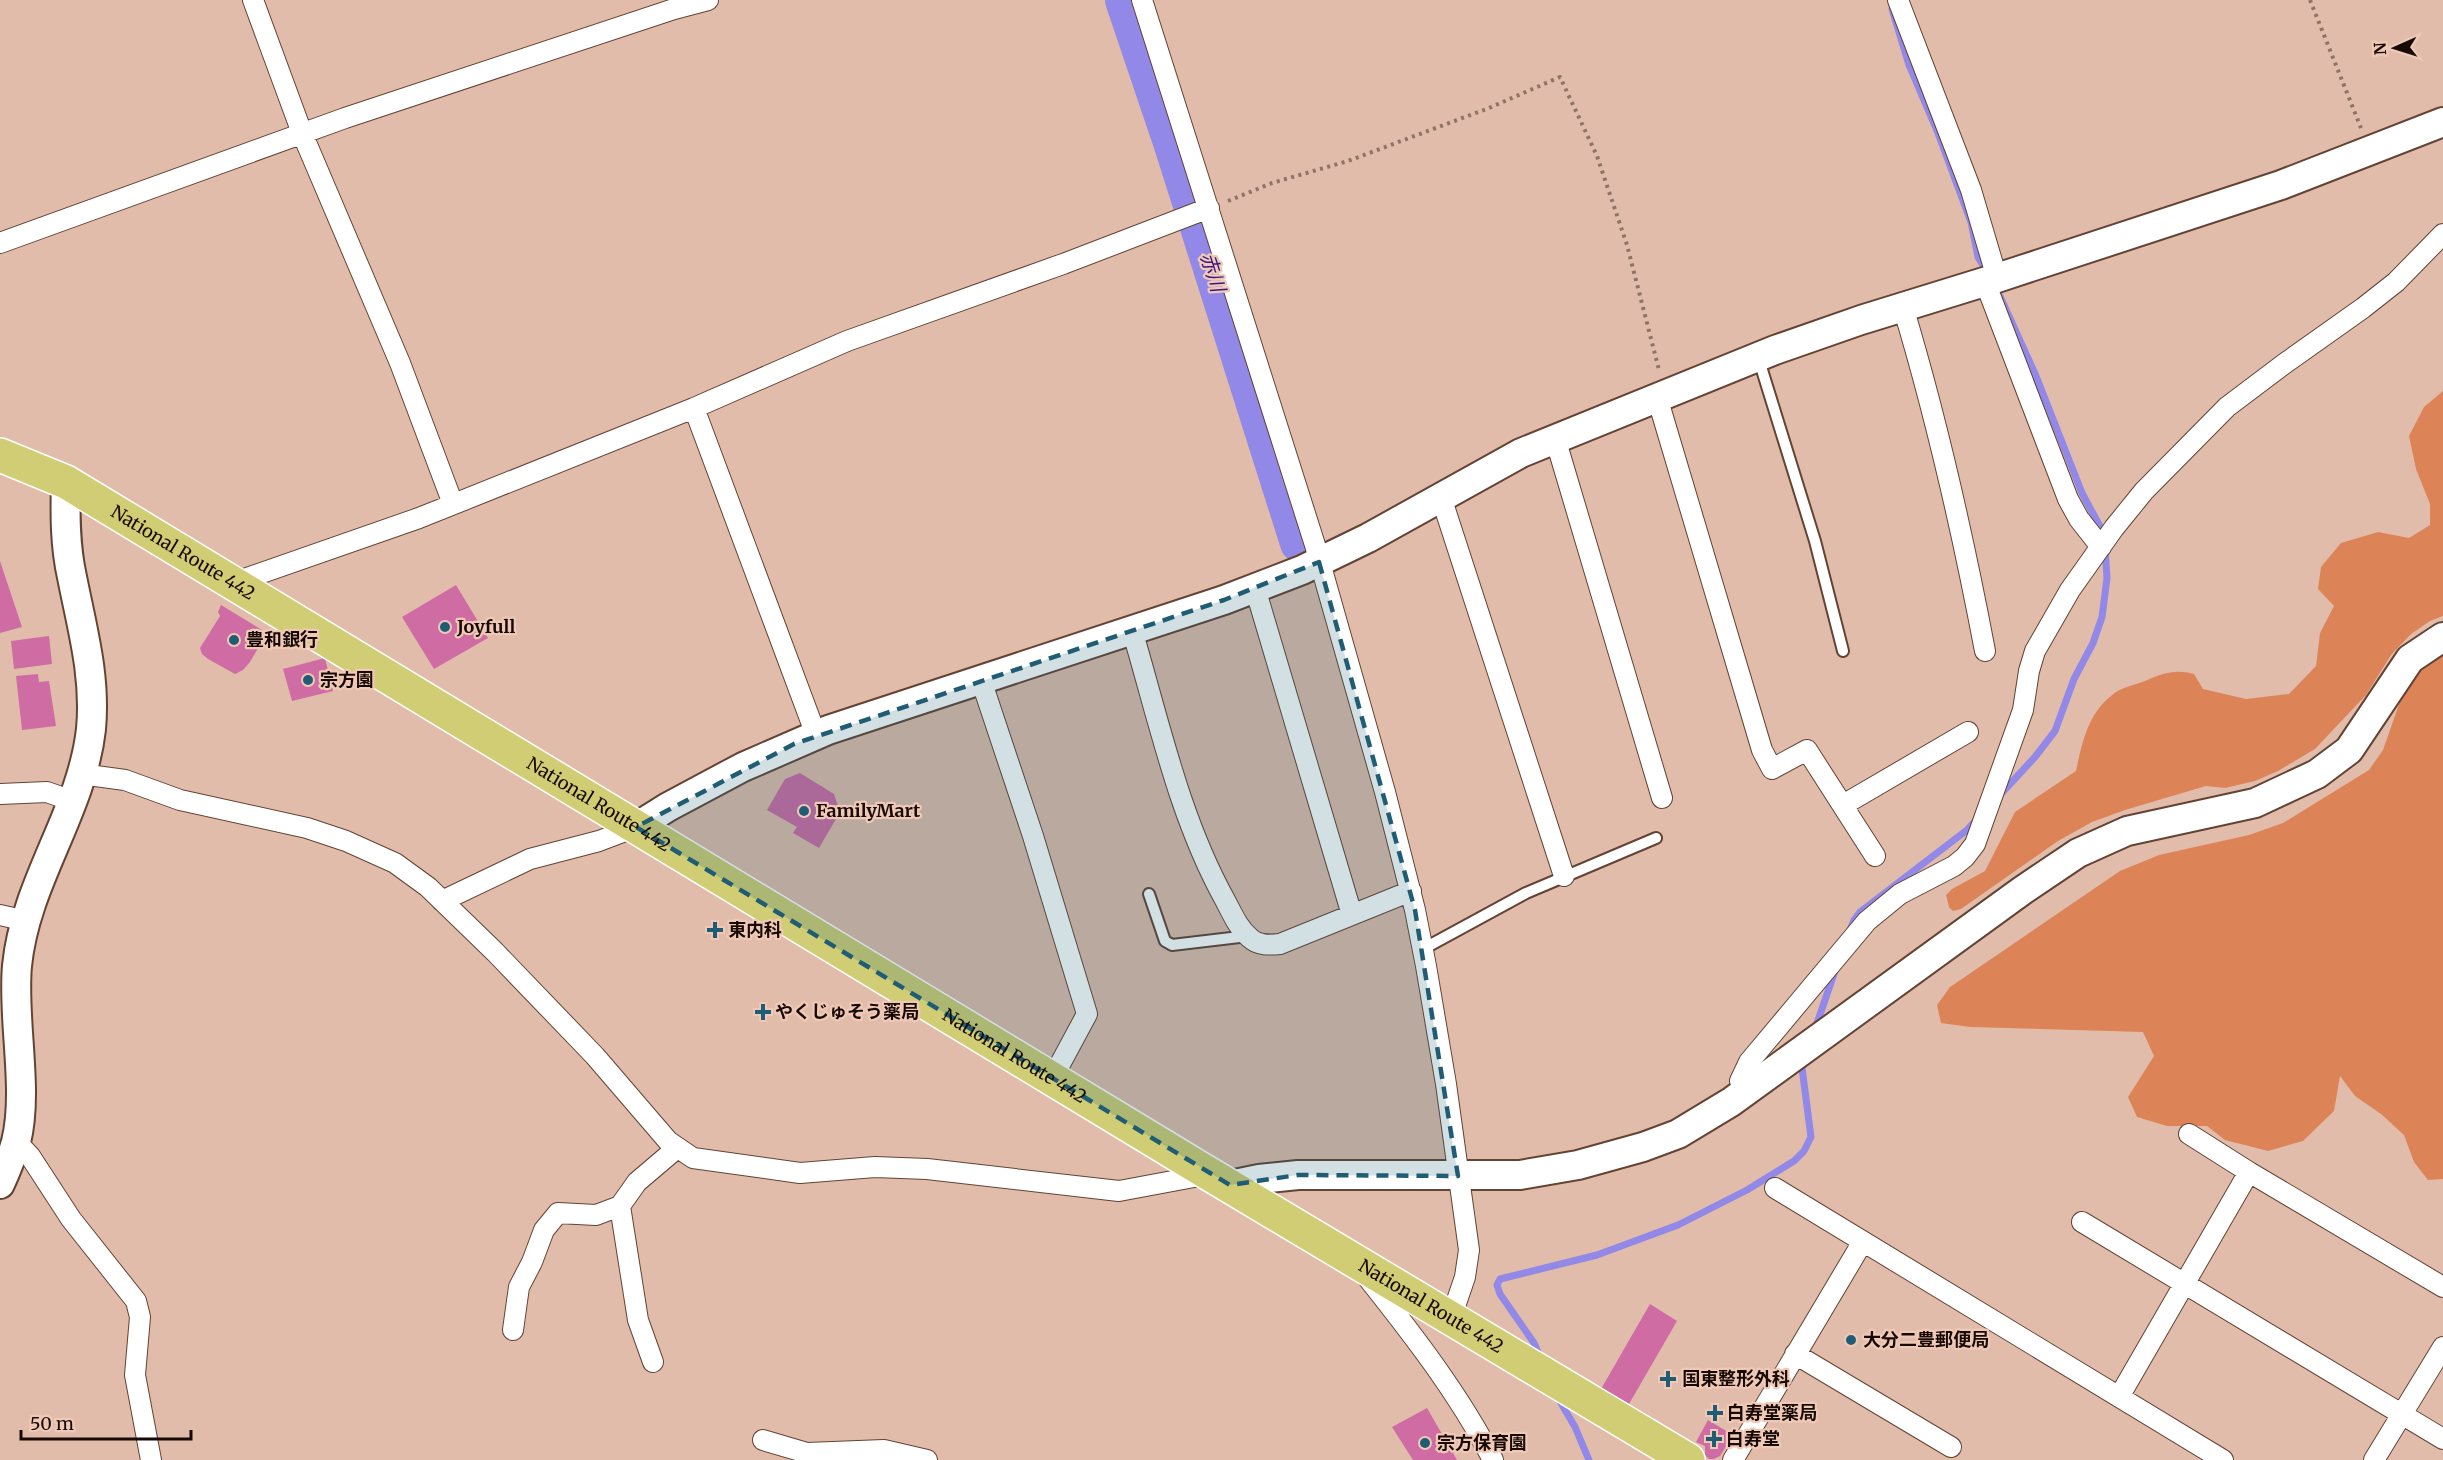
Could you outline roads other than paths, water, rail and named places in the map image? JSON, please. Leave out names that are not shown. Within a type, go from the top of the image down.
[{"type":"highway","name":"National Route 442","points":[[0,430],[66,482],[1052,1079],[1688,1460]]},
{"type":"highway","name":"National Route 442","points":[[0,455],[66,482]]},
{"type":"street","points":[[253,0],[302,133],[391,342],[453,504]]},
{"type":"street","points":[[0,243],[302,133],[672,4],[708,0]]},
{"type":"street","points":[[1142,0],[1319,562],[1411,891],[1446,1084],[1468,1250],[1468,1263],[1452,1318]]},
{"type":"street","points":[[1898,0],[1971,190],[1991,280],[2068,499],[2079,519],[2101,547]]},
{"type":"street","points":[[442,901],[530,859],[599,841],[636,827],[743,767],[816,735],[1255,588],[1319,562],[1521,453],[1758,356],[2291,181],[2443,122]]},
{"type":"street","points":[[233,583],[453,504],[694,408],[847,341],[1053,268],[1209,208]]},
{"type":"street","points":[[1746,1092],[1740,1081],[1749,1062],[1867,921],[1894,897],[1954,866],[1975,844],[2023,710],[2035,651],[2062,602],[2144,491],[2227,407],[2396,282],[2443,234]]},
{"type":"street","points":[[1903,307],[1935,420],[1968,560],[1985,651]]},
{"type":"street","points":[[1662,395],[1762,750],[1772,768],[1807,750],[1875,856]]},
{"type":"street","points":[[694,408],[816,735]]},
{"type":"street","points":[[1555,438],[1662,798]]},
{"type":"street","points":[[0,1184],[16,1142],[20,1090],[17,967],[13,918],[40,875],[72,801],[91,730],[91,679],[86,638],[68,552],[66,482]]},
{"type":"street","points":[[1441,497],[1564,876]]},
{"type":"street","points":[[1255,588],[1352,915]]},
{"type":"street","points":[[1132,630],[1186,812],[1202,856],[1240,928],[1248,936],[1256,942],[1280,944],[1411,891]]},
{"type":"street","points":[[81,774],[125,780],[168,797],[271,819],[346,841],[395,863],[442,901],[565,1024],[677,1148],[693,1158],[785,1171],[819,1173],[875,1167],[927,1169],[1108,1191],[1298,1175],[1499,1176],[1543,1172],[1643,1147],[1694,1127],[2078,853],[2127,831],[2255,803],[2324,770],[2355,742],[2410,659],[2443,637]]},
{"type":"street","points":[[981,680],[1033,836],[1088,1014],[1052,1079]]},
{"type":"street","points":[[1843,806],[1968,732]]},
{"type":"street","points":[[0,794],[47,792],[72,801]]},
{"type":"street","points":[[2189,1134],[2443,1287]]},
{"type":"street","points":[[16,1142],[30,1156],[71,1219],[136,1301],[140,1317],[136,1365],[137,1391],[151,1460]]},
{"type":"street","points":[[513,1330],[519,1287],[532,1262],[544,1230],[558,1213],[596,1215],[620,1206],[637,1182],[677,1148]]},
{"type":"street","points":[[2119,1397],[2249,1172]]},
{"type":"street","points":[[1775,1188],[1862,1243],[2223,1460]]},
{"type":"street","points":[[620,1206],[638,1320],[653,1362]]},
{"type":"street","points":[[2082,1222],[2443,1439]]},
{"type":"street","points":[[1733,1460],[1862,1243]]},
{"type":"street","points":[[1352,1259],[1444,1378],[1493,1460]]},
{"type":"street","points":[[2374,1460],[2443,1347]]},
{"type":"street","points":[[1796,1354],[1951,1447]]},
{"type":"street","points":[[763,1440],[807,1453],[884,1450],[927,1460]]},
{"type":"lane","points":[[1758,356],[1815,541],[1843,651]]},
{"type":"lane","points":[[1423,949],[1564,876],[1656,838]]},
{"type":"lane","points":[[1149,894],[1165,941],[1172,945],[1248,936]]},
{"type":"waterway","name":"赤川","points":[[1125,0],[1174,145],[1300,543]]},
{"type":"waterway","points":[[1892,9],[1909,65],[1938,133],[1971,222],[1978,257],[1987,272]]},
{"type":"waterway","points":[[1998,292],[2036,376],[2082,493],[2104,534]]},
{"type":"waterway","points":[[1998,797],[2035,757],[2055,731],[2074,679],[2093,643],[2102,617],[2107,578],[2105,548]]},
{"type":"waterway","points":[[1850,930],[1860,912],[1967,830],[1976,820]]},
{"type":"waterway","points":[[1815,1029],[1835,971]]},
{"type":"waterway","points":[[1540,1357],[1534,1343],[1500,1294],[1497,1285],[1500,1279],[1597,1255],[1678,1225],[1747,1190],[1794,1161],[1804,1151],[1811,1137],[1802,1068],[1804,1062]]},
{"type":"waterway","points":[[1558,1398],[1575,1427],[1589,1460]]},
{"type":"place","name":"Joyfull","points":[[445,627]]},
{"type":"place","name":"豊和銀行","points":[[234,640]]},
{"type":"place","name":"宗方園","points":[[308,680]]},
{"type":"place","name":"FamilyMart","points":[[804,811]]},
{"type":"place","name":"東内科","points":[[715,930]]},
{"type":"place","name":"やくじゅそう薬局","points":[[763,1012]]},
{"type":"place","name":"大分二豊郵便局","points":[[1851,1340]]},
{"type":"place","name":"国東整形外科","points":[[1668,1379]]},
{"type":"place","name":"白寿堂薬局","points":[[1715,1413]]},
{"type":"place","name":"白寿堂","points":[[1714,1439]]},
{"type":"place","name":"宗方保育園","points":[[1425,1443]]}]
